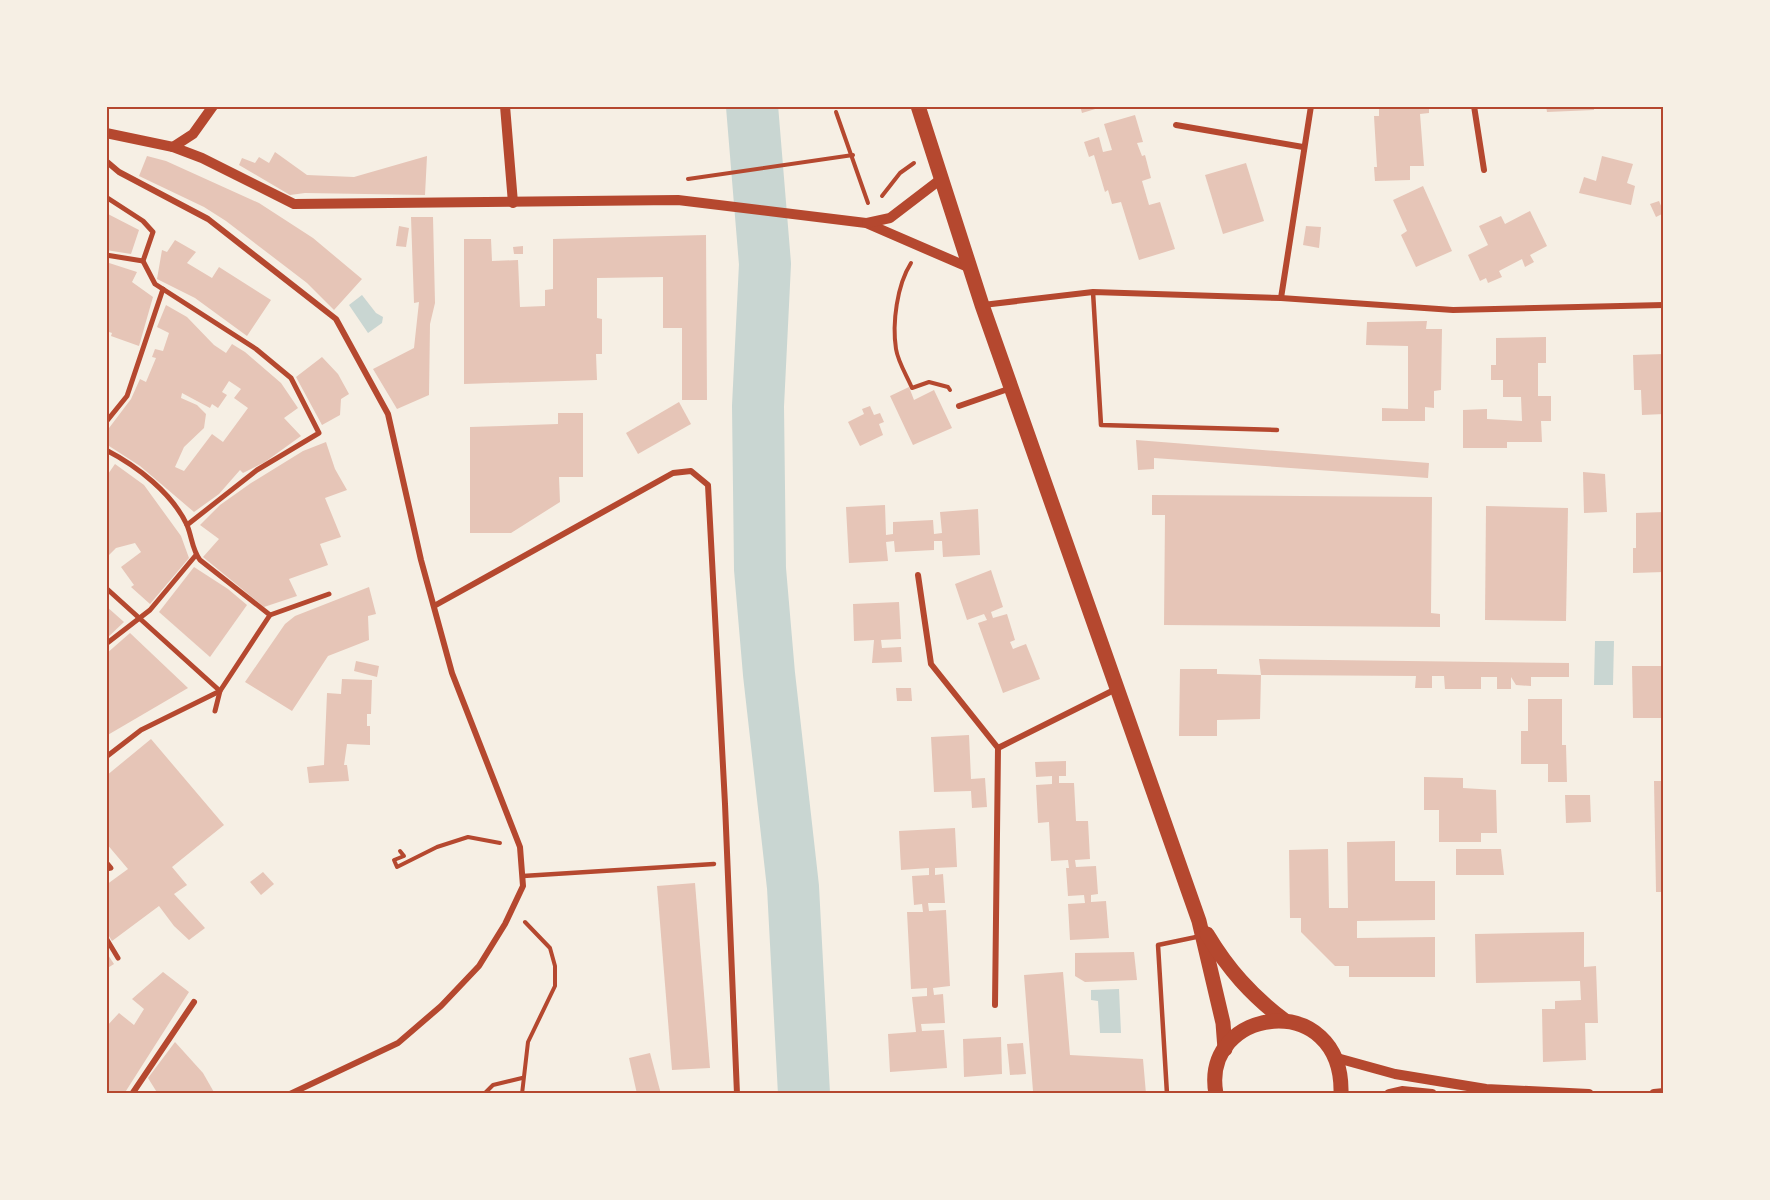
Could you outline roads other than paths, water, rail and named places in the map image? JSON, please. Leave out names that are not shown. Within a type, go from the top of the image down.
[{"type":"main road","points":[[918,106],[982,305],[1200,929],[1223,1023],[1225,1049]]},
{"type":"main road","points":[[1200,929],[1230,970],[1255,997],[1284,1020]]},
{"type":"main road","points":[[1216,1094],[1217,1067],[1225,1049],[1235,1036],[1250,1026],[1266,1021],[1284,1020],[1301,1024],[1316,1032],[1328,1043],[1337,1058],[1342,1077],[1341,1094]]},
{"type":"street","points":[[172,147],[193,134],[213,106]]},
{"type":"street","points":[[505,106],[513,203]]},
{"type":"street","points":[[1281,298],[1311,106]]},
{"type":"street","points":[[1474,106],[1484,170]]},
{"type":"street","points":[[1176,125],[1303,147]]},
{"type":"street","points":[[106,133],[172,147],[202,158],[294,204],[678,200],[788,212],[866,224],[970,268]]},
{"type":"street","points":[[106,161],[119,172],[208,219],[336,320],[388,414],[452,673],[520,847],[523,886],[513,909],[479,966],[441,1006],[398,1043],[290,1094]]},
{"type":"street","points":[[866,224],[890,218],[940,179]]},
{"type":"street","points":[[106,197],[143,221],[153,232],[143,261],[155,284],[256,349],[291,378],[319,433],[257,470],[187,525]]},
{"type":"street","points":[[106,255],[143,261]]},
{"type":"street","points":[[106,422],[127,396],[163,289]]},
{"type":"street","points":[[982,305],[1093,292],[1281,298],[1453,310],[1664,305]]},
{"type":"street","points":[[959,406],[1011,387]]},
{"type":"street","points":[[106,450],[148,478],[172,503],[187,525],[196,555],[270,615]]},
{"type":"street","points":[[434,606],[673,473],[691,471],[708,485],[726,804],[737,1094]]},
{"type":"street","points":[[106,644],[166,595],[196,555]]},
{"type":"street","points":[[918,575],[930,664],[999,748],[995,1005]]},
{"type":"street","points":[[106,588],[220,691]]},
{"type":"street","points":[[215,711],[220,691],[270,615],[328,594]]},
{"type":"street","points":[[999,748],[1117,689]]},
{"type":"street","points":[[106,757],[141,730],[220,691]]},
{"type":"street","points":[[106,862],[111,868],[106,869]]},
{"type":"street","points":[[106,938],[118,958]]},
{"type":"street","points":[[132,1094],[194,1002]]},
{"type":"street","points":[[1337,1058],[1395,1074],[1486,1089],[1589,1094]]},
{"type":"street","points":[[1389,1094],[1402,1091],[1432,1094]]},
{"type":"street","points":[[1654,1094],[1664,1094]]},
{"type":"lane","points":[[1093,292],[1101,425],[1277,430]]},
{"type":"lane","points":[[523,876],[714,864]]},
{"type":"lane","points":[[1167,1094],[1158,945],[1200,929]]},
{"type":"waterway","points":[[752,106],[765,264],[758,406],[760,569],[769,674],[793,887],[804,1094]]}]
